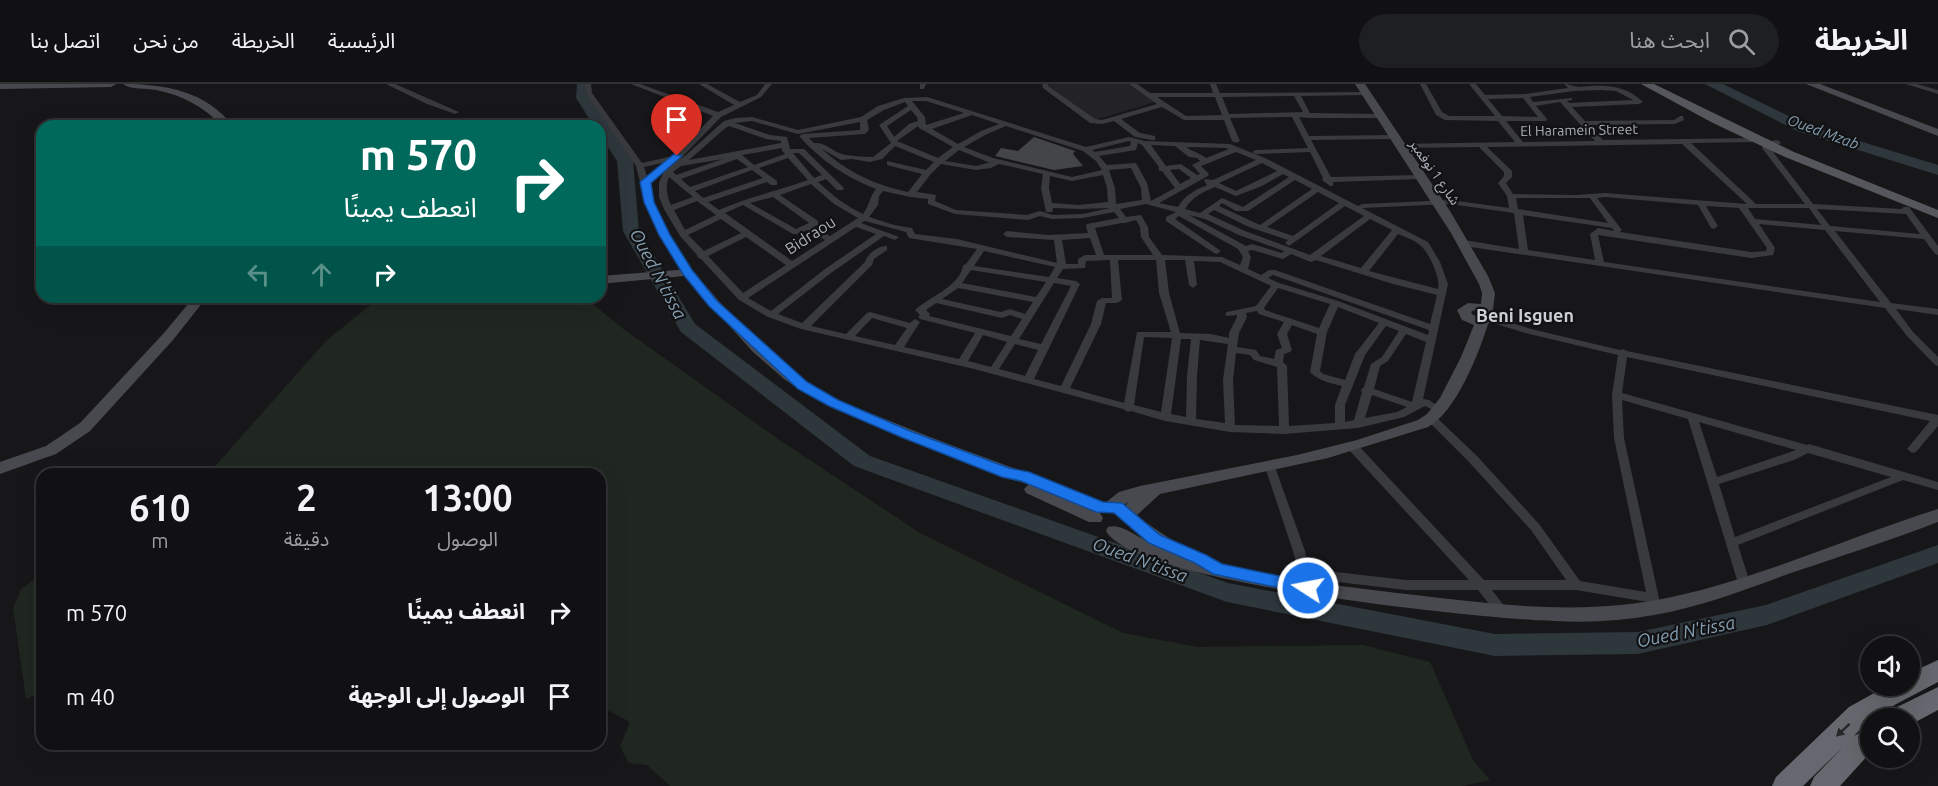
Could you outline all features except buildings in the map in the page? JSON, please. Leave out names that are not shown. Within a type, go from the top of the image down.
[{"type":"highway","points":[[1920,679],[1938,670]]},
{"type":"highway","points":[[1785,786],[1858,715],[1890,696]]},
{"type":"highway","points":[[1919,708],[1938,698]]},
{"type":"highway","points":[[1823,786],[1860,746]]},
{"type":"main road","points":[[0,86],[111,84]]},
{"type":"main road","points":[[128,84],[172,90],[207,106],[222,120]]},
{"type":"main road","points":[[1646,84],[1855,183],[1938,214]]},
{"type":"main road","points":[[1659,84],[1768,142],[1938,206]]},
{"type":"main road","points":[[1811,84],[1938,133]]},
{"type":"main road","points":[[154,86],[197,108],[209,120]]},
{"type":"main road","name":"شارع 1 نوفمبر","points":[[1363,89],[1395,141],[1440,202],[1487,285],[1489,293],[1481,316]]},
{"type":"main road","points":[[606,280],[687,272],[721,311],[803,386],[833,403],[1007,473],[1018,482],[1103,511],[1121,509],[1155,539],[1201,559],[1218,570]]},
{"type":"main road","points":[[0,468],[51,450],[85,427],[196,303]]},
{"type":"main road","points":[[1103,511],[1125,496],[1270,467],[1353,447],[1435,415],[1455,384],[1471,348],[1477,341],[1481,316]]},
{"type":"main road","points":[[1114,531],[1125,527],[1134,506],[1156,488]]},
{"type":"main road","points":[[1103,511],[1103,529],[1114,531],[1170,556],[1218,570],[1306,580],[1399,601],[1502,612],[1573,614],[1654,603],[1744,583],[1938,515]]},
{"type":"street","points":[[389,84],[420,97],[429,104],[455,112]]},
{"type":"street","points":[[588,84],[589,93],[640,166],[649,202],[687,272]]},
{"type":"street","points":[[634,84],[718,115]]},
{"type":"street","points":[[702,84],[740,105]]},
{"type":"street","points":[[769,84],[759,96],[718,115],[678,161],[672,175],[661,188],[668,209],[682,234],[742,298],[771,315],[804,327],[962,363],[1128,409],[1230,428],[1284,430],[1358,424],[1400,415],[1425,402],[1535,527],[1576,585]]},
{"type":"street","points":[[1045,84],[1045,87],[1094,121],[1102,122],[1163,104]]},
{"type":"street","points":[[1132,84],[1187,118],[1292,113],[1308,116],[1379,116]]},
{"type":"street","points":[[1213,84],[1236,145]]},
{"type":"street","points":[[1286,84],[1308,116]]},
{"type":"street","points":[[1329,84],[1337,95]]},
{"type":"street","points":[[1423,84],[1439,113],[1444,117],[1500,120],[1543,119],[1525,96]]},
{"type":"street","points":[[1472,84],[1521,144]]},
{"type":"street","points":[[1910,84],[1938,92]]},
{"type":"street","points":[[1483,98],[1525,96],[1568,88],[1614,86],[1631,94],[1639,102],[1533,104]]},
{"type":"street","points":[[1565,103],[1573,97],[1568,88]]},
{"type":"street","points":[[1149,95],[1337,95],[1363,89]]},
{"type":"street","points":[[906,99],[921,117],[924,125],[958,147],[998,162],[1072,179],[1134,165],[1149,203]]},
{"type":"street","points":[[689,190],[753,168],[804,137],[864,119],[881,108],[906,99],[932,100],[969,114],[1086,148],[1094,154],[1105,170],[1113,188],[1114,207],[1125,220]]},
{"type":"street","points":[[1565,103],[1601,142]]},
{"type":"street","points":[[911,107],[883,125],[894,142],[924,158],[973,168],[998,162]]},
{"type":"street","points":[[645,182],[678,161],[728,123],[742,118],[753,119],[804,137],[844,158],[853,156],[867,160],[878,157],[912,126],[969,114]]},
{"type":"street","points":[[1295,115],[1326,180],[1332,186],[1331,190]]},
{"type":"street","points":[[1115,118],[1138,135],[1146,137],[1236,145],[1256,152],[1411,232],[1429,236]]},
{"type":"street","points":[[1584,123],[1675,122],[1680,118]]},
{"type":"street","points":[[804,137],[862,132],[865,131],[864,119]]},
{"type":"street","points":[[728,123],[769,137],[786,148],[811,181],[844,209],[864,218],[910,230],[912,236],[957,242],[1061,266],[1082,266],[1083,258],[1178,257],[1217,251],[1234,242]]},
{"type":"street","points":[[912,194],[928,173],[958,147],[980,133],[1006,124]]},
{"type":"street","points":[[804,137],[850,176],[881,188],[933,197],[931,202],[955,212],[1028,218],[1049,210]]},
{"type":"street","name":"El Haramein Street","points":[[1306,138],[1482,146],[1601,142],[1768,142]]},
{"type":"street","points":[[1086,148],[1127,139],[1145,143],[1236,145],[1396,231],[1422,242],[1428,247],[1442,277],[1442,293],[1416,407]]},
{"type":"street","points":[[1094,154],[1134,148],[1134,142]]},
{"type":"street","points":[[1685,142],[1755,206]]},
{"type":"street","points":[[1768,142],[1766,148],[1910,334],[1938,363]]},
{"type":"street","points":[[1145,143],[1162,169],[1179,188]]},
{"type":"street","points":[[1177,144],[1205,161]]},
{"type":"street","points":[[1047,172],[1045,188],[1052,217],[1083,216],[1114,207],[1149,203],[1199,178],[1204,172],[1195,165],[1236,145]]},
{"type":"street","points":[[1482,146],[1508,171],[1508,177],[1502,183],[1512,196],[1524,251]]},
{"type":"street","points":[[640,166],[786,148],[801,151],[840,188]]},
{"type":"street","points":[[1256,152],[1312,150]]},
{"type":"street","points":[[668,209],[771,181],[738,156],[672,175]]},
{"type":"street","points":[[1217,251],[1170,221],[1170,217],[1179,212],[1190,197],[1201,189],[1262,160]]},
{"type":"street","points":[[890,163],[928,173]]},
{"type":"street","points":[[1162,169],[1181,166],[1212,185],[1236,194],[1282,171]]},
{"type":"street","points":[[672,175],[700,199],[792,265]]},
{"type":"street","points":[[682,234],[743,202],[775,195],[828,176]]},
{"type":"street","points":[[1202,215],[1222,200],[1245,209],[1295,177]]},
{"type":"street","points":[[1326,180],[1421,177]]},
{"type":"street","name":"Bidraou","points":[[742,298],[864,218],[874,205],[875,195],[881,188]]},
{"type":"street","points":[[1261,228],[1318,188]]},
{"type":"street","points":[[744,189],[757,198]]},
{"type":"street","points":[[743,202],[796,232],[809,228],[815,222],[775,195]]},
{"type":"street","points":[[1512,196],[1576,197],[1591,195],[1742,206],[1811,206],[1909,212]]},
{"type":"street","points":[[1591,195],[1619,230]]},
{"type":"street","points":[[1900,200],[1938,252]]},
{"type":"street","points":[[1244,249],[1252,247],[1283,256],[1293,240],[1345,202]]},
{"type":"street","points":[[1362,206],[1457,202],[1751,255],[1768,254],[1772,251],[1771,248],[1742,206]]},
{"type":"street","points":[[1700,202],[1714,226]]},
{"type":"street","points":[[1149,203],[1179,212],[1202,215],[1310,259],[1316,257],[1369,216]]},
{"type":"street","points":[[1213,206],[1293,240]]},
{"type":"street","points":[[1179,212],[1244,249],[1247,257],[1243,269]]},
{"type":"street","points":[[1101,258],[1090,225],[1138,217],[1144,227],[1145,237],[1160,258],[1164,293],[1177,337],[1165,417]]},
{"type":"street","points":[[1753,221],[1926,237]]},
{"type":"street","points":[[855,224],[895,237]]},
{"type":"street","points":[[809,228],[831,240]]},
{"type":"street","points":[[1600,262],[1594,232],[1619,230]]},
{"type":"street","points":[[1363,272],[1396,231]]},
{"type":"street","points":[[701,256],[747,233]]},
{"type":"street","points":[[771,315],[828,271],[883,233]]},
{"type":"street","points":[[1007,234],[1031,238],[1058,238],[1093,234]]},
{"type":"street","points":[[993,371],[1061,266],[1062,254],[1058,238]]},
{"type":"street","points":[[1464,243],[1938,312]]},
{"type":"street","points":[[804,327],[869,263],[870,258],[884,248]]},
{"type":"street","points":[[923,317],[925,314],[919,310],[956,285],[966,267],[981,249]]},
{"type":"street","points":[[1178,257],[1222,260],[1276,285],[1335,303],[1431,340]]},
{"type":"street","points":[[1316,257],[1442,293]]},
{"type":"street","points":[[1189,258],[1193,285]]},
{"type":"street","points":[[1064,390],[1096,324],[1102,301],[1117,300],[1114,259]]},
{"type":"street","points":[[966,267],[1077,285],[1028,380]]},
{"type":"street","points":[[1262,278],[1272,272],[1435,329]]},
{"type":"street","points":[[956,285],[1038,300]]},
{"type":"street","points":[[1230,314],[1258,308],[1276,285]]},
{"type":"street","points":[[933,300],[1002,315],[1010,312],[1027,316]]},
{"type":"street","points":[[1335,303],[1322,332],[1316,373],[1349,385]]},
{"type":"street","points":[[1258,308],[1262,312],[1322,332]]},
{"type":"street","points":[[1230,428],[1228,380],[1234,333],[1242,317],[1241,311]]},
{"type":"street","points":[[848,338],[871,315],[912,326]]},
{"type":"street","points":[[1481,316],[1528,331],[1938,419],[1912,449]]},
{"type":"street","points":[[923,317],[1044,348]]},
{"type":"street","points":[[898,348],[912,326],[923,317]]},
{"type":"street","points":[[1278,363],[1278,352],[1287,350],[1282,333],[1289,321]]},
{"type":"street","points":[[1341,426],[1339,412],[1360,354],[1384,323]]},
{"type":"street","points":[[1358,424],[1366,390],[1377,363],[1385,359],[1404,330]]},
{"type":"street","points":[[962,363],[980,332]]},
{"type":"street","points":[[1128,409],[1139,335],[1214,337],[1254,353],[1256,358],[1282,366],[1284,430]]},
{"type":"street","points":[[1191,422],[1196,337]]},
{"type":"street","points":[[1270,467],[1306,580],[1406,585],[1576,585],[1654,603],[1619,438],[1617,395],[1623,352]]},
{"type":"street","points":[[1366,390],[1416,407]]},
{"type":"street","points":[[1617,395],[1938,486]]},
{"type":"street","points":[[1692,415],[1744,583]]},
{"type":"street","points":[[1353,447],[1480,584],[1502,612]]},
{"type":"street","points":[[1713,482],[1790,457],[1809,448]]},
{"type":"street","points":[[1731,543],[1903,476]]},
{"type":"shaded area","points":[[1128,84],[1155,102],[1095,120],[1045,85]]},
{"type":"shaded area","points":[[373,303],[591,303],[626,331],[781,441],[920,533],[1123,633],[1198,647],[1363,645],[1430,662],[1473,760],[1490,780],[1462,786],[670,786],[647,765],[629,763],[620,746],[630,722],[606,709],[606,468],[213,468],[326,341]]},
{"type":"shaded area","points":[[36,578],[36,695],[26,699],[13,608],[21,589]]},
{"type":"waterway","name":"Oued N'tissa","points":[[584,84],[583,98],[598,120]]},
{"type":"waterway","name":"Oued Mzab","points":[[1712,84],[1802,128],[1938,170]]},
{"type":"waterway","name":"Oued N'tissa","points":[[606,132],[625,161],[631,231],[688,328],[862,461],[1227,592],[1495,645],[1638,643],[1767,615],[1938,554]]},
{"type":"district","name":"Beni Isguen","points":[[1525,316]]},
{"type":"route","points":[[677,156],[645,182],[649,202],[664,235],[687,272],[713,303],[803,386],[833,403],[1007,473],[1024,476],[1102,508],[1117,507],[1125,512],[1128,519],[1155,539],[1173,549],[1201,559],[1218,570],[1308,588]]}]
